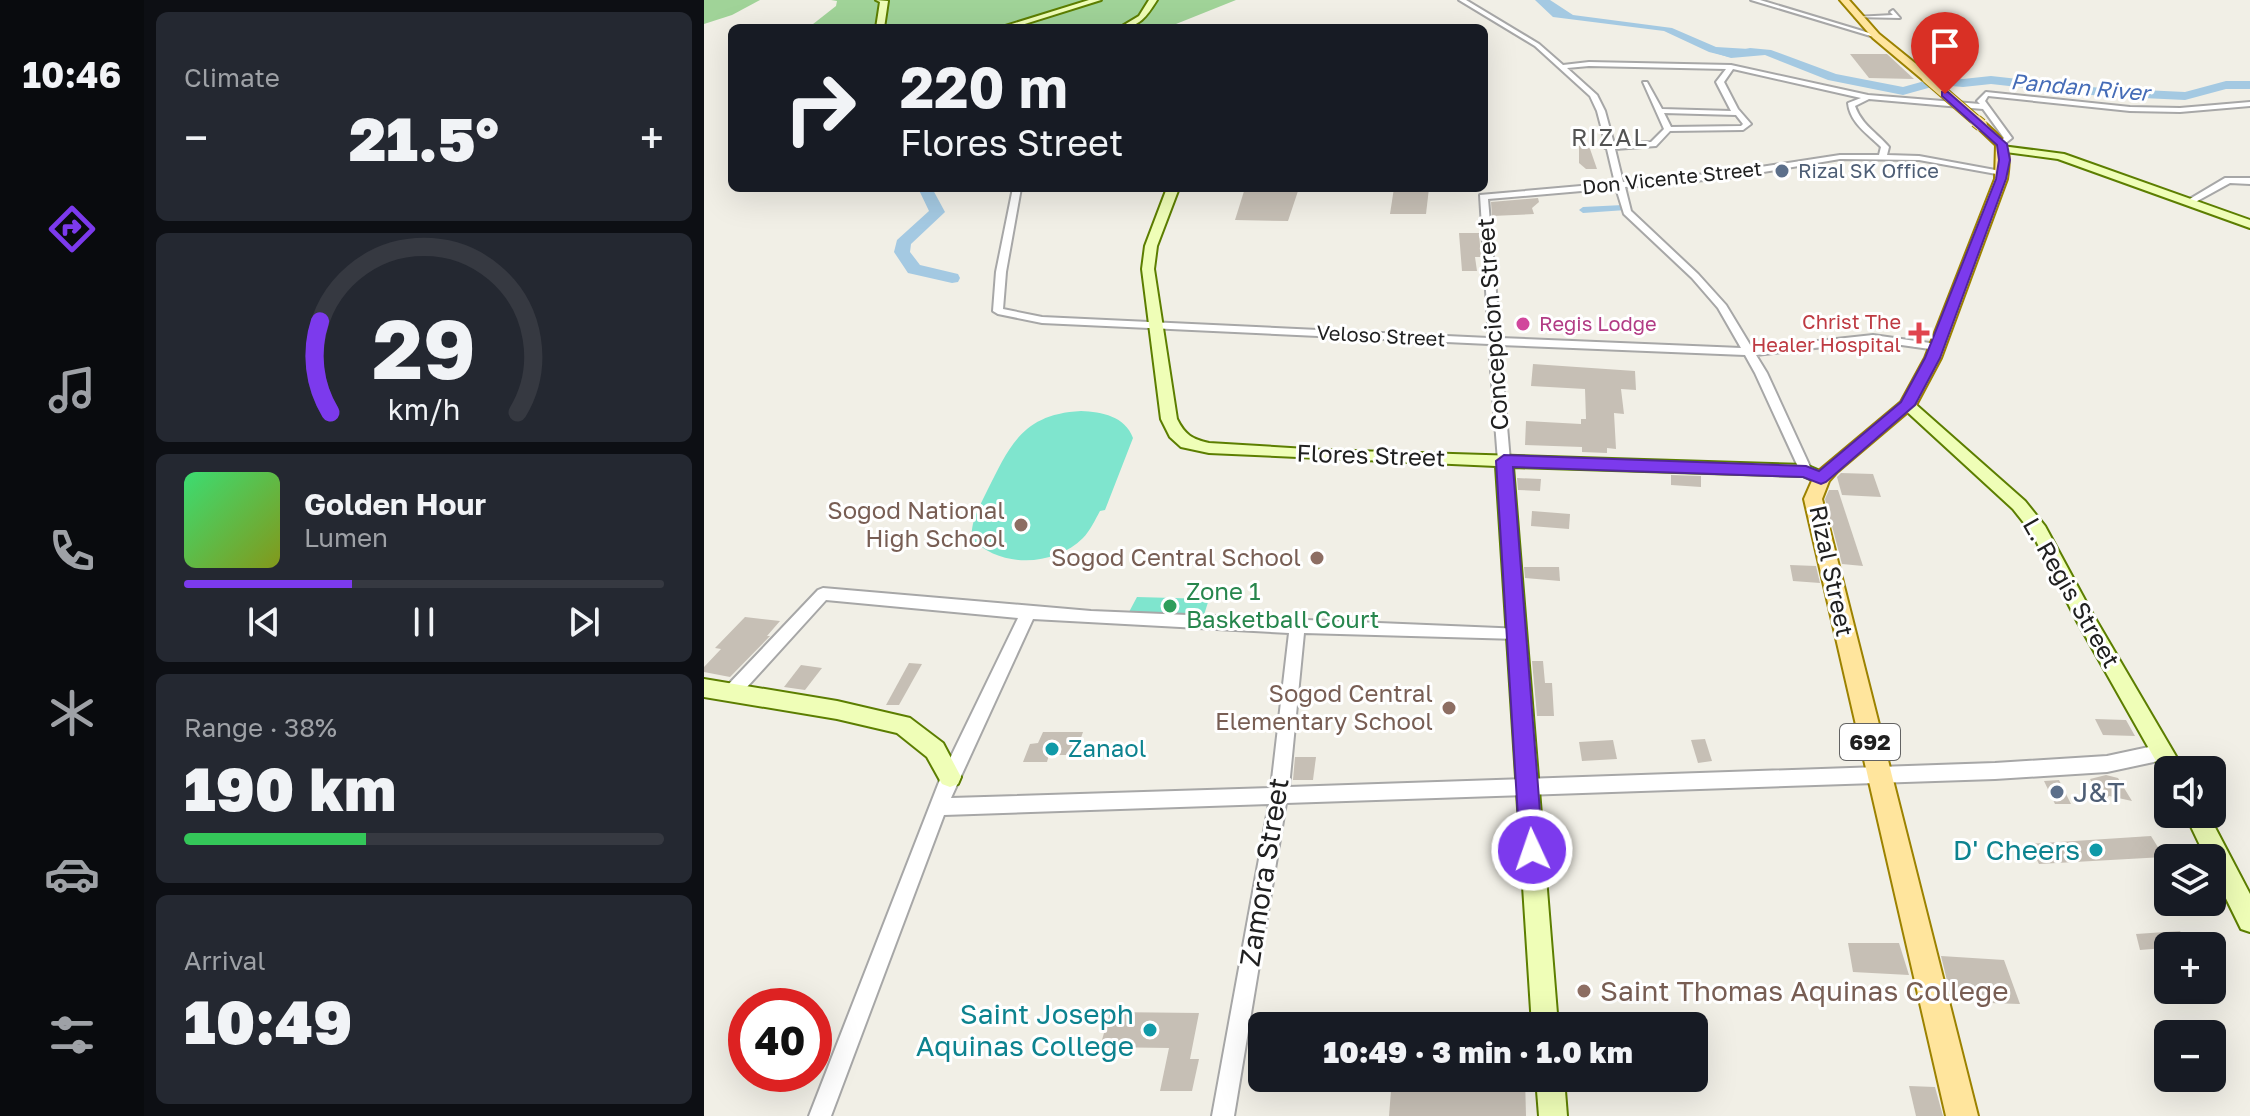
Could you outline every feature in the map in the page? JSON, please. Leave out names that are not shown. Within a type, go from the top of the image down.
[{"type":"main road","points":[[1844,0],[1876,36],[2002,146]]},
{"type":"main road","name":"Rizal Street","points":[[1962,1116],[1815,511],[1813,475],[1908,405],[1937,347],[2002,172],[2002,146]]},
{"type":"street","points":[[880,0],[884,1],[881,24]]},
{"type":"street","points":[[1016,24],[1097,0]]},
{"type":"street","points":[[1131,24],[1142,18],[1153,0]]},
{"type":"street","points":[[1462,0],[1537,45],[1593,95],[1601,111],[1627,212],[1695,276],[1722,307],[1750,352],[1813,475]]},
{"type":"street","points":[[1754,0],[1876,36]]},
{"type":"street","points":[[1858,17],[1898,17],[1893,12]]},
{"type":"street","points":[[1562,67],[1589,64],[1731,67],[1868,97],[1985,107]]},
{"type":"street","points":[[1608,147],[1653,144],[1668,129],[1743,128],[1746,121],[1720,82],[1731,67]]},
{"type":"street","points":[[1645,83],[1668,129]]},
{"type":"street","points":[[2250,104],[2180,110],[2130,109],[1997,94],[1982,97],[1985,107],[2008,138],[2002,146],[2060,156],[2250,224]]},
{"type":"street","points":[[1868,97],[1857,100],[1851,109],[1856,119],[1885,147],[1882,157]]},
{"type":"street","points":[[1661,111],[1732,114],[1737,111]]},
{"type":"street","name":"Don Vicente Street","points":[[1483,197],[1728,175],[1840,157],[1945,162],[2002,172]]},
{"type":"street","points":[[2187,203],[2228,180],[2250,181]]},
{"type":"street","name":"Veloso Street","points":[[1016,192],[1001,272],[998,311],[1042,320],[1750,352],[1873,338],[1937,347]]},
{"type":"street","name":"Flores Street","points":[[1171,192],[1151,246],[1148,269],[1169,419],[1176,433],[1187,443],[1265,452],[1813,475]]},
{"type":"street","name":"Concepcion Street","points":[[1483,197],[1544,1012]]},
{"type":"street","name":"L. Regis Street","points":[[1908,405],[2019,505],[2039,530],[2085,618],[2165,756]]},
{"type":"street","points":[[731,693],[823,594],[1028,613],[1297,627],[1518,633]]},
{"type":"street","points":[[820,1116],[950,777],[1028,613]]},
{"type":"street","name":"Zamora Street","points":[[1223,1116],[1279,795],[1297,627]]},
{"type":"street","points":[[704,688],[903,725],[935,750],[950,777]]},
{"type":"street","points":[[940,807],[2063,767],[2107,764],[2163,752]]},
{"type":"street","points":[[2203,828],[2250,920]]},
{"type":"street","points":[[1551,1092],[1553,1116]]},
{"type":"green space","points":[[704,0],[760,0],[732,15],[704,24]]},
{"type":"green space","points":[[831,0],[1236,0],[1176,24],[813,24],[836,6],[837,1]]},
{"type":"green space","points":[[1081,411],[1105,414],[1119,420],[1133,438],[1105,510],[1100,511],[1083,538],[1057,554],[1027,560],[997,555],[972,539],[974,520],[995,474],[1021,435],[1045,418]]},
{"type":"green space","name":"Zone 1 Basketball Court","points":[[1137,597],[1209,599],[1204,615],[1129,612]]},
{"type":"water","points":[[1535,0],[1550,0],[1573,15],[1672,28],[1716,47],[1749,49],[1749,54],[1729,57],[1709,52],[1664,31],[1553,17]]},
{"type":"building","points":[[1850,54],[1887,54],[1914,79],[1869,78]]},
{"type":"building","points":[[1579,146],[1589,146],[1597,169],[1586,169],[1579,163]]},
{"type":"building","points":[[1244,192],[1298,192],[1288,221],[1235,220]]},
{"type":"building","points":[[1393,192],[1429,192],[1426,214],[1390,214]]},
{"type":"building","points":[[1538,198],[1539,202],[1532,208],[1534,214],[1492,216],[1491,202]]},
{"type":"building","points":[[1459,233],[1479,233],[1481,257],[1475,257],[1477,271],[1462,271]]},
{"type":"building","points":[[1533,364],[1635,371],[1636,390],[1621,389],[1624,414],[1614,413],[1616,449],[1607,448],[1607,453],[1582,452],[1582,447],[1525,445],[1526,421],[1581,424],[1581,419],[1586,419],[1585,389],[1531,386]]},
{"type":"building","points":[[1841,473],[1873,474],[1881,497],[1842,495],[1837,477]]},
{"type":"building","points":[[1671,475],[1701,476],[1701,487],[1671,485]]},
{"type":"building","points":[[1517,478],[1541,479],[1540,491],[1518,490]]},
{"type":"building","points":[[1829,490],[1838,490],[1863,566],[1842,564],[1825,499]]},
{"type":"building","points":[[1532,511],[1570,514],[1569,529],[1531,526]]},
{"type":"building","points":[[1790,565],[1816,566],[1820,583],[1793,581]]},
{"type":"building","points":[[1524,567],[1559,567],[1560,581],[1525,578]]},
{"type":"building","points":[[745,617],[780,621],[767,636],[770,636],[730,677],[704,672],[704,667],[721,649],[715,648]]},
{"type":"building","points":[[1532,661],[1543,661],[1545,683],[1552,683],[1554,716],[1537,716]]},
{"type":"building","points":[[909,663],[922,664],[899,705],[886,705]]},
{"type":"building","points":[[801,665],[822,668],[805,690],[784,687]]},
{"type":"building","points":[[2095,719],[2126,720],[2135,736],[2103,735]]},
{"type":"building","name":"Zanaol","points":[[1043,732],[1083,732],[1075,755],[1049,755],[1047,762],[1023,762],[1030,744],[1038,743]]},
{"type":"building","points":[[1705,739],[1712,761],[1698,763],[1691,740]]},
{"type":"building","points":[[1613,740],[1617,759],[1582,761],[1579,742]]},
{"type":"building","points":[[1295,757],[1316,757],[1313,780],[1293,780]]},
{"type":"building","points":[[2106,775],[2118,778],[2132,801],[2109,796],[2103,802],[2090,779]]},
{"type":"building","name":"J&T","points":[[2059,780],[2071,804],[2055,804],[2044,781]]},
{"type":"building","name":"D' Cheers","points":[[2151,836],[2156,844],[2154,858],[2039,864],[2029,844]]},
{"type":"building","points":[[2154,933],[2154,949],[2140,950],[2136,934]]},
{"type":"building","points":[[1848,943],[1899,943],[1909,975],[1853,972]]},
{"type":"building","points":[[1941,956],[2004,960],[2020,1004],[1989,1003],[1987,995],[1950,993]]},
{"type":"building","name":"Saint Joseph Aquinas College","points":[[1110,1012],[1199,1013],[1190,1059],[1199,1059],[1192,1091],[1160,1091],[1169,1048],[1100,1047]]},
{"type":"building","points":[[1909,1086],[1935,1087],[1943,1116],[1916,1116]]},
{"type":"building","points":[[1391,1092],[1525,1092],[1526,1116],[1389,1116]]},
{"type":"waterway","name":"Pandan River","points":[[1718,52],[1731,55],[1750,51],[1767,52],[1832,77],[1903,91],[1939,81],[1963,83],[1991,80],[2101,92],[2185,96],[2226,85],[2250,85]]},
{"type":"waterway","points":[[927,192],[937,212],[903,243],[902,252],[914,269],[952,278]]},
{"type":"waterway","points":[[1583,210],[1623,208]]},
{"type":"place","name":"Rizal SK Office","points":[[1782,171]]},
{"type":"place","name":"Regis Lodge","points":[[1523,324]]},
{"type":"place","name":"Christ The Healer Hospital","points":[[1919,333]]},
{"type":"place","name":"Sogod National High School","points":[[1021,525]]},
{"type":"place","name":"Sogod Central School","points":[[1317,558]]},
{"type":"place","name":"Zone 1 Basketball Court","points":[[1170,606]]},
{"type":"place","name":"Sogod Central Elementary School","points":[[1449,708]]},
{"type":"place","name":"Zanaol","points":[[1052,749]]},
{"type":"place","name":"J&T","points":[[2057,792]]},
{"type":"place","name":"D' Cheers","points":[[2096,850]]},
{"type":"place","name":"Saint Thomas Aquinas College","points":[[1584,991]]},
{"type":"place","name":"Saint Joseph Aquinas College","points":[[1150,1030]]},
{"type":"district","name":"RIZAL","points":[[1610,138]]},
{"type":"route","points":[[1532,850],[1504,461],[1806,471],[1821,478],[1908,405],[1933,358],[1988,206],[2001,179],[2004,160],[2002,144],[1945,94]]}]
